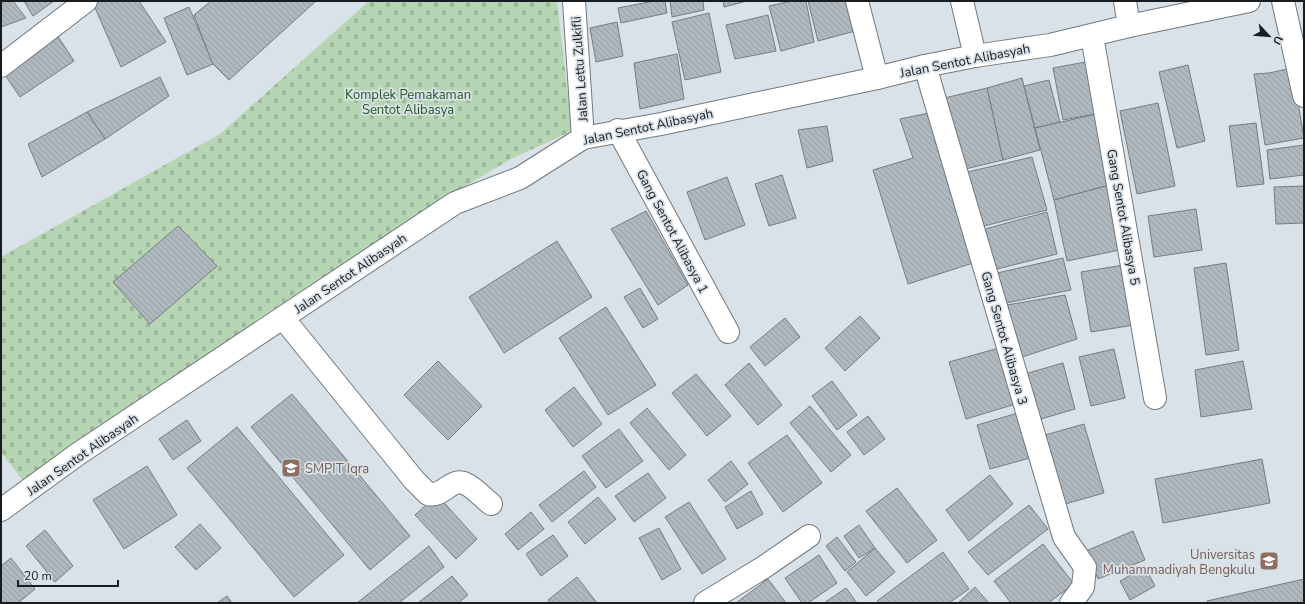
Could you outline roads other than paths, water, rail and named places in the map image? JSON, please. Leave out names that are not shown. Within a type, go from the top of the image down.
[{"type":"street","points":[[1,66],[86,1]]},
{"type":"street","name":"Jalan Lettu Zulkifli","points":[[574,1],[583,138]]},
{"type":"street","points":[[857,1],[877,78]]},
{"type":"street","points":[[962,1],[975,56]]},
{"type":"street","points":[[1125,1],[1129,26]]},
{"type":"street","name":"Jalan Sentot Alibasyah","points":[[1,510],[78,454],[455,203],[520,178],[583,138],[618,130],[661,124],[975,56],[1050,45],[1129,26],[1249,1]]},
{"type":"street","points":[[1283,1],[1304,96]]},
{"type":"street","name":"Gang Sentot Alibasya 5","points":[[1092,36],[1155,398]]},
{"type":"street","name":"Gang Sentot Alibasya 3","points":[[925,66],[1064,538],[1085,568],[1083,587],[1071,603]]},
{"type":"street","name":"Gang Sentot Alibasya 1","points":[[618,130],[728,332]]},
{"type":"street","points":[[283,318],[414,480],[428,494],[439,494],[453,484],[460,482],[466,484],[491,504]]},
{"type":"street","points":[[705,603],[764,567],[809,536]]},
{"type":"place","name":"SMPIT Iqra","points":[[291,468]]},
{"type":"place","name":"Universitas Muhammadiyah Bengkulu","points":[[1269,561]]},
{"type":"park label","name":"Komplek Pemakaman Sentot Alibasya","points":[[408,102]]}]
